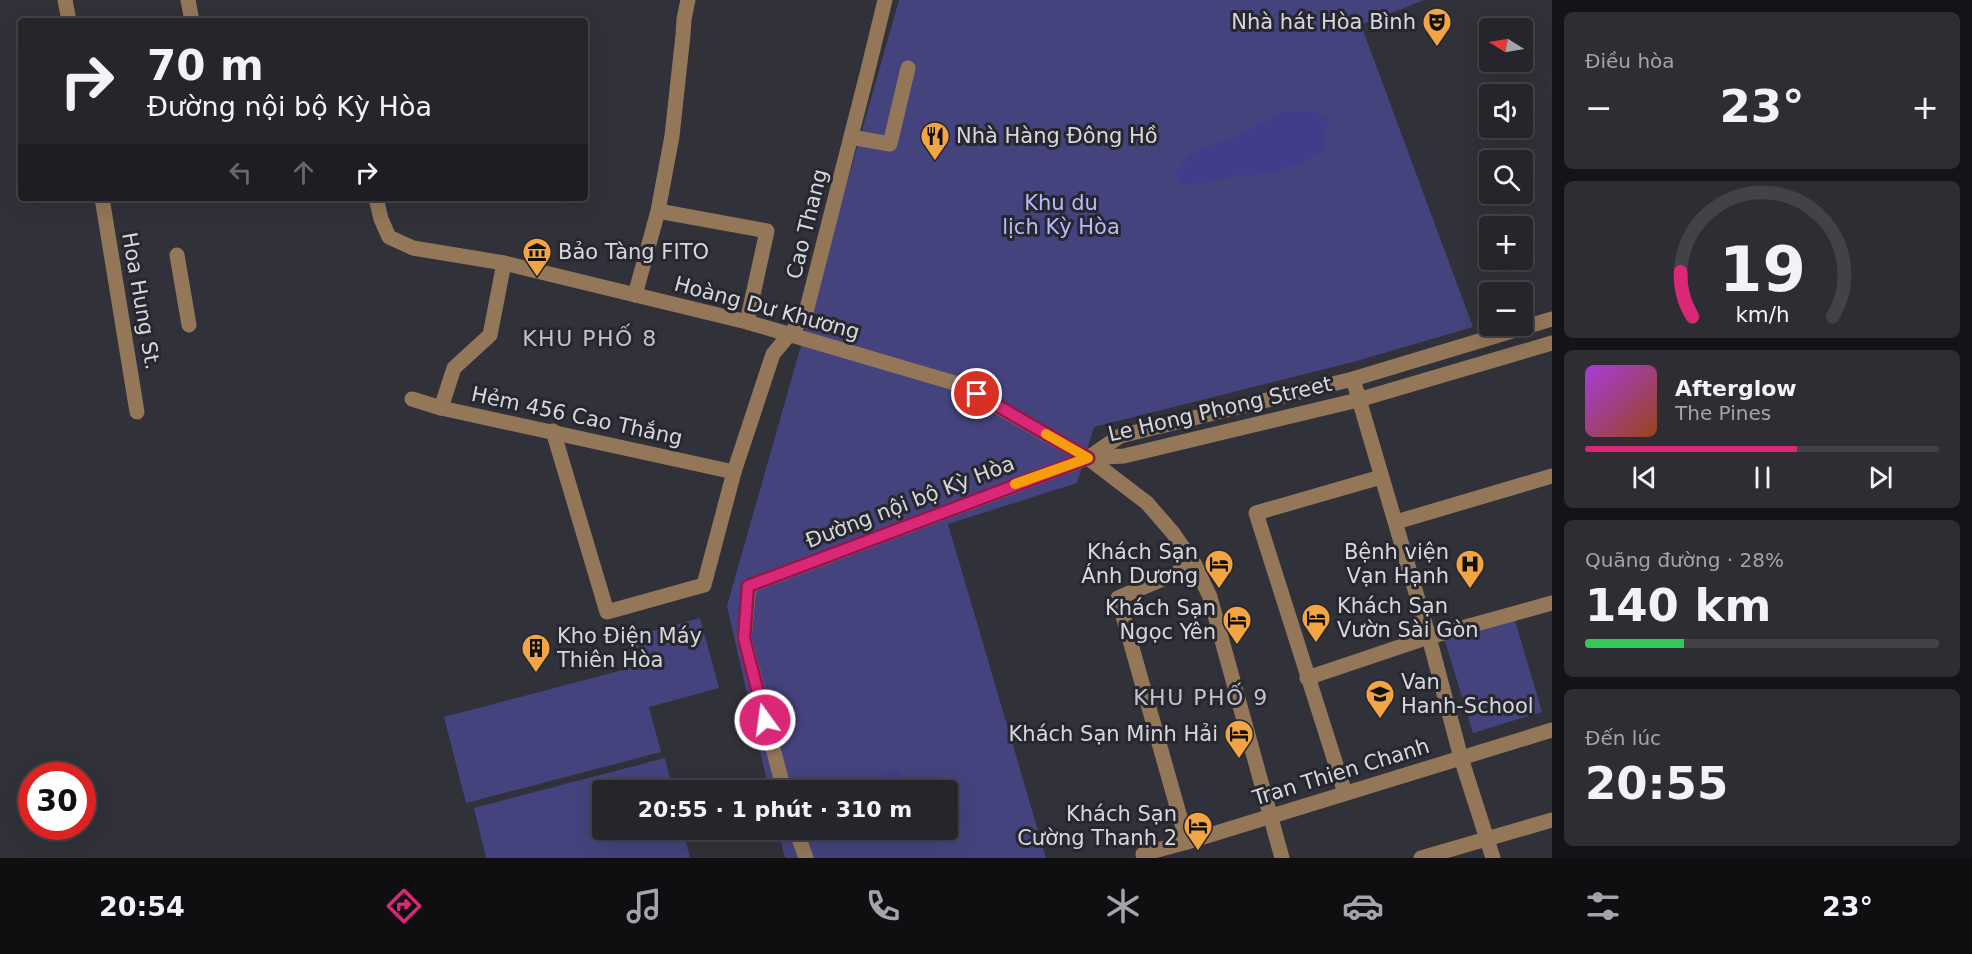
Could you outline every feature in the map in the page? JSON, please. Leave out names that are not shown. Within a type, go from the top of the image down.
[{"type":"street","points":[[65,0],[68,18]]},
{"type":"street","points":[[188,0],[191,18]]},
{"type":"street","points":[[635,295],[658,211],[673,129],[688,0]]},
{"type":"street","name":"Cao Thang","points":[[553,432],[607,612],[704,585],[734,472],[773,354],[805,316],[885,0]]},
{"type":"street","points":[[851,137],[890,144],[908,68]]},
{"type":"street","name":"Hoa Hung St.","points":[[102,201],[137,412]]},
{"type":"street","name":"Hoàng Dư Khương","points":[[377,201],[388,237],[413,248],[504,263],[747,322],[958,384],[1088,458],[1147,503],[1173,533],[1195,565],[1210,597],[1282,858]]},
{"type":"street","points":[[658,211],[767,231],[747,322]]},
{"type":"street","points":[[177,255],[189,325]]},
{"type":"street","points":[[441,408],[454,368],[490,335],[504,263]]},
{"type":"street","name":"Le Hong Phong Street","points":[[1088,458],[1120,436],[1353,379],[1552,319]]},
{"type":"street","name":"Le Hong Phong Street","points":[[1088,458],[1124,456],[1358,400],[1552,343]]},
{"type":"street","points":[[1353,379],[1429,637],[1461,758],[1493,858]]},
{"type":"street","name":"Hẻm 456 Cao Thắng","points":[[412,399],[441,408],[734,472]]},
{"type":"street","name":"Đường nội bộ Kỳ Hòa","points":[[781,780],[744,638],[748,586],[1088,458]]},
{"type":"street","points":[[1396,522],[1552,476]]},
{"type":"street","points":[[1345,792],[1256,513],[1381,477]]},
{"type":"street","points":[[1186,842],[1118,598],[1195,565]]},
{"type":"street","points":[[1307,678],[1429,637],[1552,603]]},
{"type":"street","name":"Tran Thien Chanh","points":[[1144,856],[1345,792],[1552,730]]},
{"type":"street","points":[[1421,858],[1552,820]]},
{"type":"street","points":[[800,840],[806,858]]},
{"type":"green space","name":"Khu du lịch Kỳ Hòa","points":[[899,0],[1424,0],[1361,25],[1473,327],[1353,362],[1094,427],[1077,483],[948,524],[1046,858],[785,858],[780,840],[958,840],[958,780],[767,780],[727,606]]},
{"type":"green space","points":[[1514,617],[1542,712],[1473,733],[1444,638]]},
{"type":"green space","points":[[700,618],[719,688],[649,707],[661,752],[466,803],[444,717],[638,666],[631,637]]},
{"type":"green space","points":[[665,758],[670,780],[592,780],[592,840],[686,840],[690,858],[486,858],[474,808]]},
{"type":"shaded area","points":[[1280,112],[1316,112],[1328,119],[1324,149],[1302,163],[1265,174],[1240,175],[1191,185],[1180,184],[1176,172],[1189,154],[1235,137]]},
{"type":"shaded area","points":[[899,770],[902,780],[864,780]]},
{"type":"slow traffic","points":[[1015,484],[1088,458],[1046,434]]},
{"type":"place","name":"Nhà hát Hòa Bình","points":[[1437,48]]},
{"type":"place","name":"Nhà Hàng Đông Hồ","points":[[935,162]]},
{"type":"place","name":"Bảo Tàng FITO","points":[[537,278]]},
{"type":"place","name":"Khách Sạn Ánh Dương","points":[[1219,590]]},
{"type":"place","name":"Bệnh viện Vạn Hạnh","points":[[1470,590]]},
{"type":"place","name":"Khách Sạn Vườn Sài Gòn","points":[[1316,644]]},
{"type":"place","name":"Khách Sạn Ngọc Yên","points":[[1237,646]]},
{"type":"place","name":"Kho Điện Máy Thiên Hòa","points":[[536,674]]},
{"type":"place","name":"Van Hanh-School","points":[[1380,720]]},
{"type":"place","name":"Khách Sạn Minh Hải","points":[[1239,760]]},
{"type":"place","name":"Khách Sạn Cường Thanh 2","points":[[1198,852]]},
{"type":"district","name":"KHU PHỐ 8","points":[[590,338]]},
{"type":"district","name":"KHU PHỐ 9","points":[[1201,697]]},
{"type":"route","points":[[765,720],[744,638],[748,586],[1088,458],[977,394]]}]
